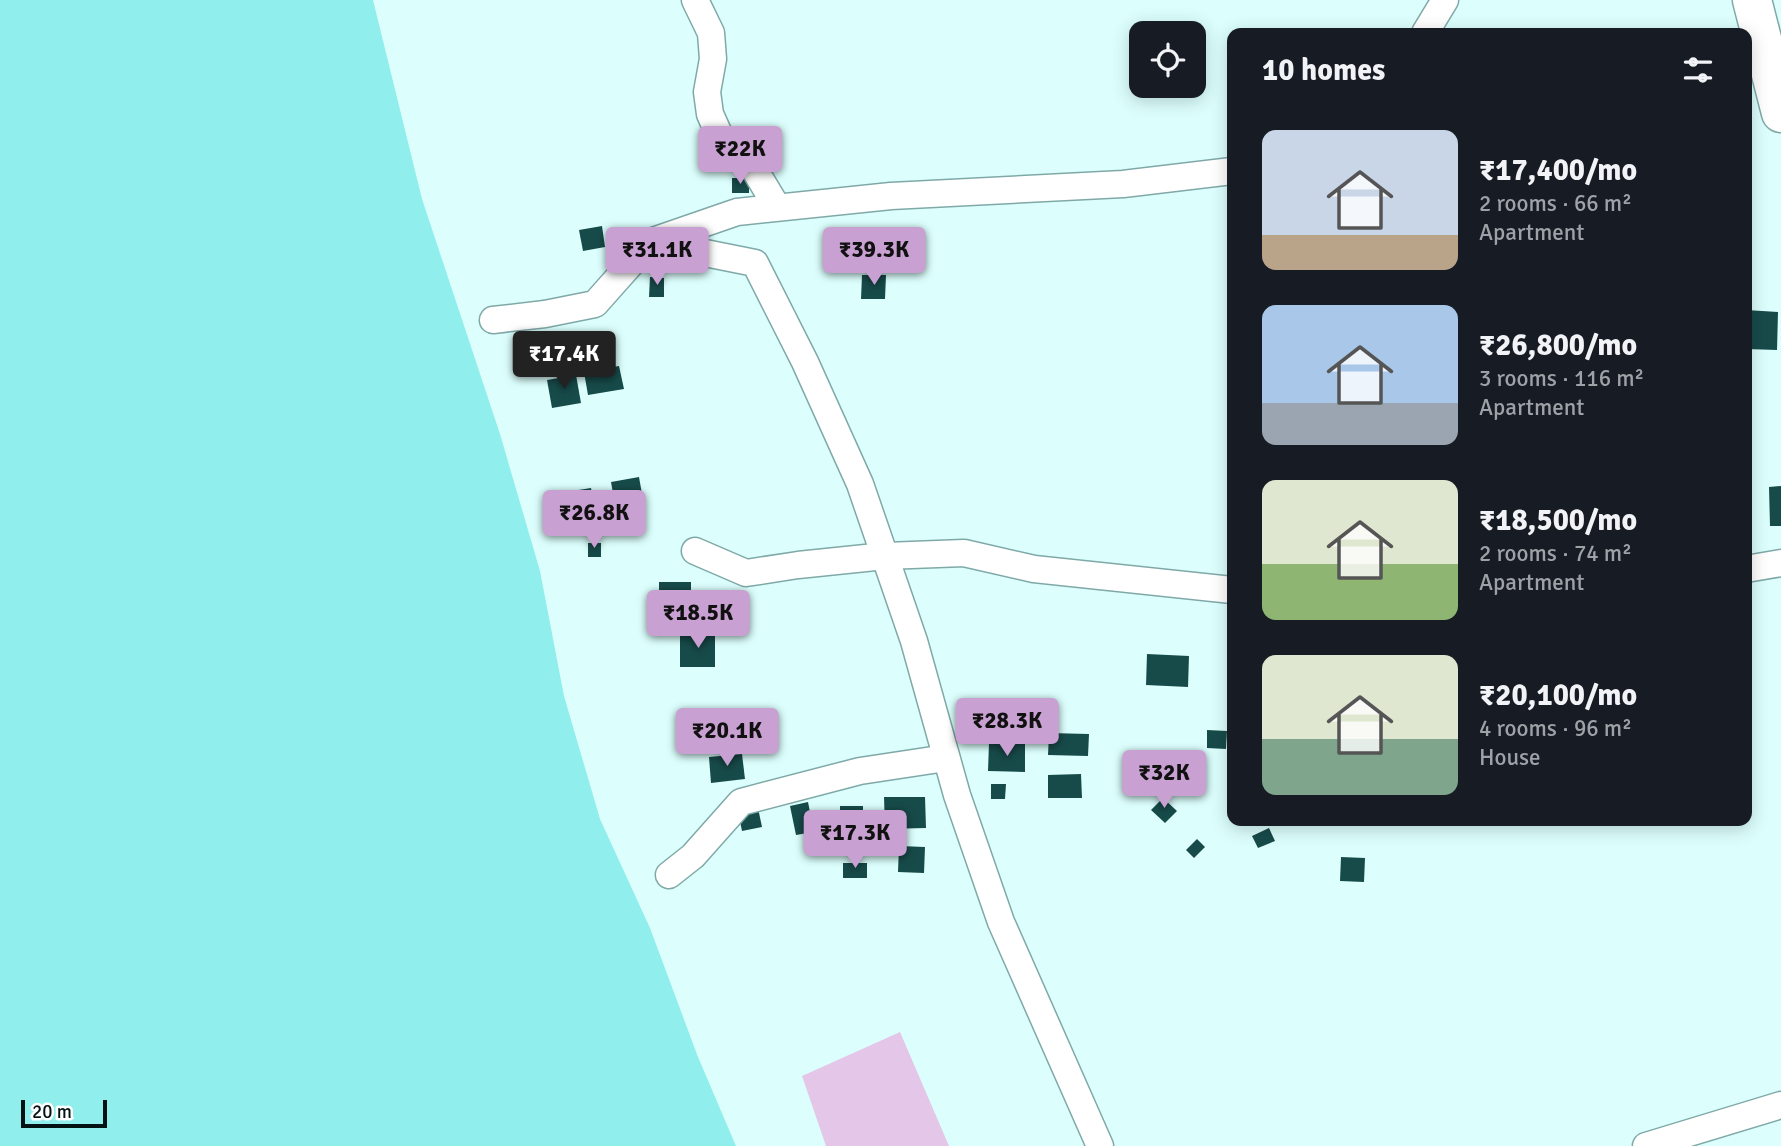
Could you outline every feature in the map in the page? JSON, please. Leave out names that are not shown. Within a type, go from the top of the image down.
[{"type":"main road","points":[[1752,0],[1781,113]]},
{"type":"street","points":[[695,0],[711,33],[713,59],[707,92],[710,114],[722,141],[750,162],[777,207]]},
{"type":"street","points":[[1428,28],[1445,0]]},
{"type":"street","points":[[493,320],[545,314],[595,304],[650,242],[737,212],[904,195],[1123,184],[1227,172]]},
{"type":"street","points":[[650,242],[755,262],[860,484],[914,641],[957,795],[1001,922],[1100,1146]]},
{"type":"street","points":[[695,551],[746,573],[885,556],[964,553],[1034,569],[1227,589]]},
{"type":"street","points":[[1752,568],[1781,563]]},
{"type":"street","points":[[668,876],[693,856],[741,802],[860,771],[946,758]]},
{"type":"street","points":[[1646,1146],[1781,1105]]},
{"type":"shaded area","points":[[900,1032],[949,1146],[826,1146],[802,1076]]},
{"type":"water","points":[[0,0],[373,0],[422,199],[500,434],[540,571],[564,696],[600,819],[650,928],[698,1057],[736,1146],[0,1146]]},
{"type":"building","points":[[732,178],[749,178],[749,193],[732,193]]},
{"type":"building","points":[[602,226],[605,247],[583,251],[579,230]]},
{"type":"building","points":[[862,275],[886,275],[885,299],[861,299]]},
{"type":"building","points":[[650,277],[664,278],[664,297],[649,297]]},
{"type":"building","points":[[1752,310],[1778,312],[1777,350],[1752,349]]},
{"type":"building","points":[[619,366],[624,389],[588,395],[584,372]]},
{"type":"building","points":[[576,375],[581,403],[552,408],[547,380]]},
{"type":"building","points":[[639,477],[642,494],[614,499],[611,482]]},
{"type":"building","points":[[1781,486],[1781,526],[1770,526],[1769,487]]},
{"type":"building","points":[[591,488],[594,504],[568,508],[566,492]]},
{"type":"building","points":[[588,543],[601,543],[601,557],[588,557]]},
{"type":"building","points":[[659,582],[691,582],[691,614],[659,614]]},
{"type":"building","points":[[680,634],[715,634],[715,667],[680,667]]},
{"type":"building","points":[[1147,654],[1189,656],[1188,687],[1146,685]]},
{"type":"building","points":[[707,710],[708,731],[683,732],[682,711]]},
{"type":"building","points":[[1207,730],[1227,731],[1226,749],[1207,748]]},
{"type":"building","points":[[1049,733],[1089,734],[1088,756],[1048,755]]},
{"type":"building","points":[[989,743],[1025,744],[1025,772],[988,771]]},
{"type":"building","points":[[742,754],[745,779],[711,783],[709,757]]},
{"type":"building","points":[[1081,774],[1082,798],[1048,798],[1048,775]]},
{"type":"building","points":[[991,784],[1006,784],[1005,799],[991,799]]},
{"type":"building","points":[[884,797],[925,797],[926,828],[885,829]]},
{"type":"building","points":[[1163,798],[1177,811],[1165,823],[1151,810]]},
{"type":"building","points":[[808,802],[814,832],[796,835],[790,806]]},
{"type":"building","points":[[840,806],[863,806],[863,832],[840,832]]},
{"type":"building","points":[[758,808],[762,827],[742,831],[738,812]]},
{"type":"building","points":[[1269,828],[1275,841],[1258,848],[1252,836]]},
{"type":"building","points":[[1197,839],[1205,847],[1194,858],[1186,850]]},
{"type":"building","points":[[899,846],[925,847],[924,873],[898,872]]},
{"type":"building","points":[[1341,857],[1365,858],[1364,882],[1340,881]]},
{"type":"building","points":[[843,863],[867,863],[867,878],[843,878]]}]
